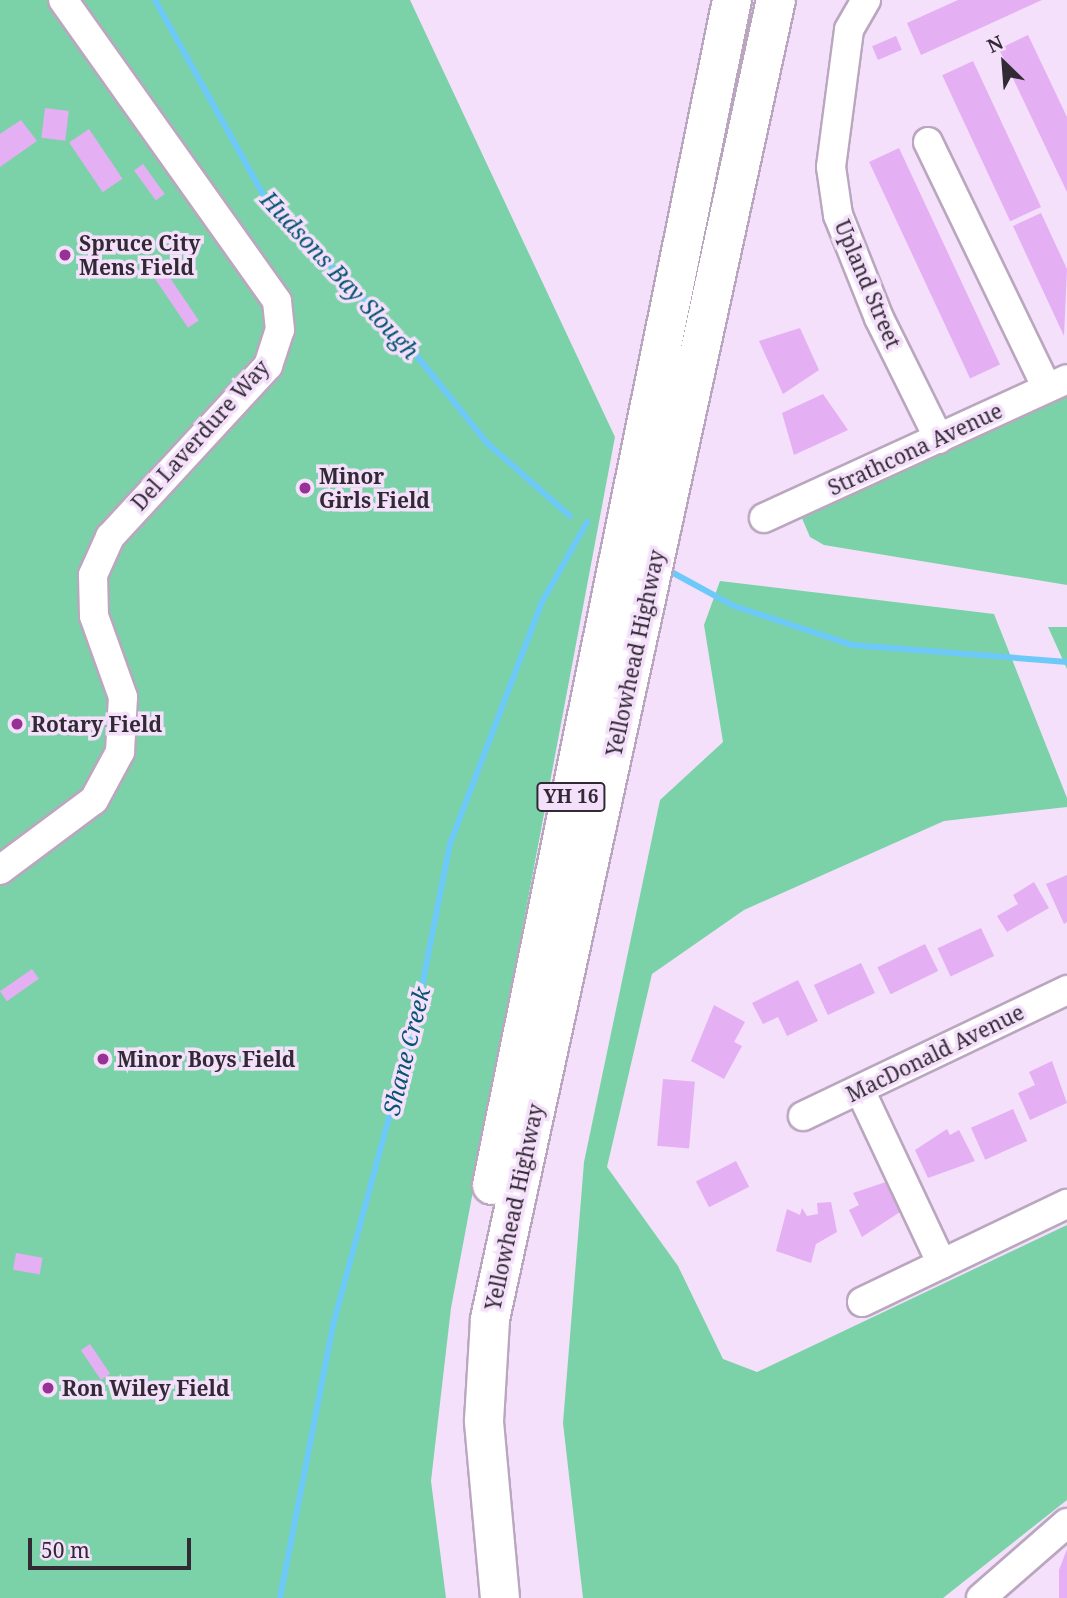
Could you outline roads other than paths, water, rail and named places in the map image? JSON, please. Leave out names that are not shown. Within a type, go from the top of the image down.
[{"type":"highway","name":"Yellowhead Highway","points":[[480,1598],[461,1420],[470,1296],[732,0]]},
{"type":"highway","name":"Yellowhead Highway","points":[[500,1598],[484,1420],[490,1319],[776,0]]},
{"type":"street","name":"Del Laverdure Way","points":[[0,870],[94,800],[120,752],[124,697],[94,616],[93,575],[110,537],[268,366],[280,330],[277,301],[63,0]]},
{"type":"street","name":"Upland Street","points":[[866,0],[849,30],[831,167],[838,215],[879,318],[939,439]]},
{"type":"street","points":[[928,142],[1057,384]]},
{"type":"street","name":"Strathcona Avenue","points":[[764,518],[1057,384]]},
{"type":"street","name":"MacDonald Avenue","points":[[803,1116],[1067,990]]},
{"type":"street","points":[[860,1090],[942,1264]]},
{"type":"street","points":[[862,1302],[1067,1204]]},
{"type":"street","points":[[981,1598],[1067,1523]]},
{"type":"waterway","name":"Hudsons Bay Slough","points":[[155,0],[268,203],[404,340],[488,444],[570,516]]},
{"type":"waterway","name":"Shane Creek","points":[[280,1598],[333,1325],[415,1022],[450,844],[542,602],[587,522]]},
{"type":"waterway","name":"Hudsons Bay Slough","points":[[666,569],[734,606],[852,645],[1067,662]]},
{"type":"place","name":"Spruce City Mens Field","points":[[65,255]]},
{"type":"place","name":"Minor Girls Field","points":[[305,488]]},
{"type":"place","name":"Rotary Field","points":[[17,724]]},
{"type":"place","name":"Minor Boys Field","points":[[103,1059]]},
{"type":"place","name":"Ron Wiley Field","points":[[48,1388]]}]
